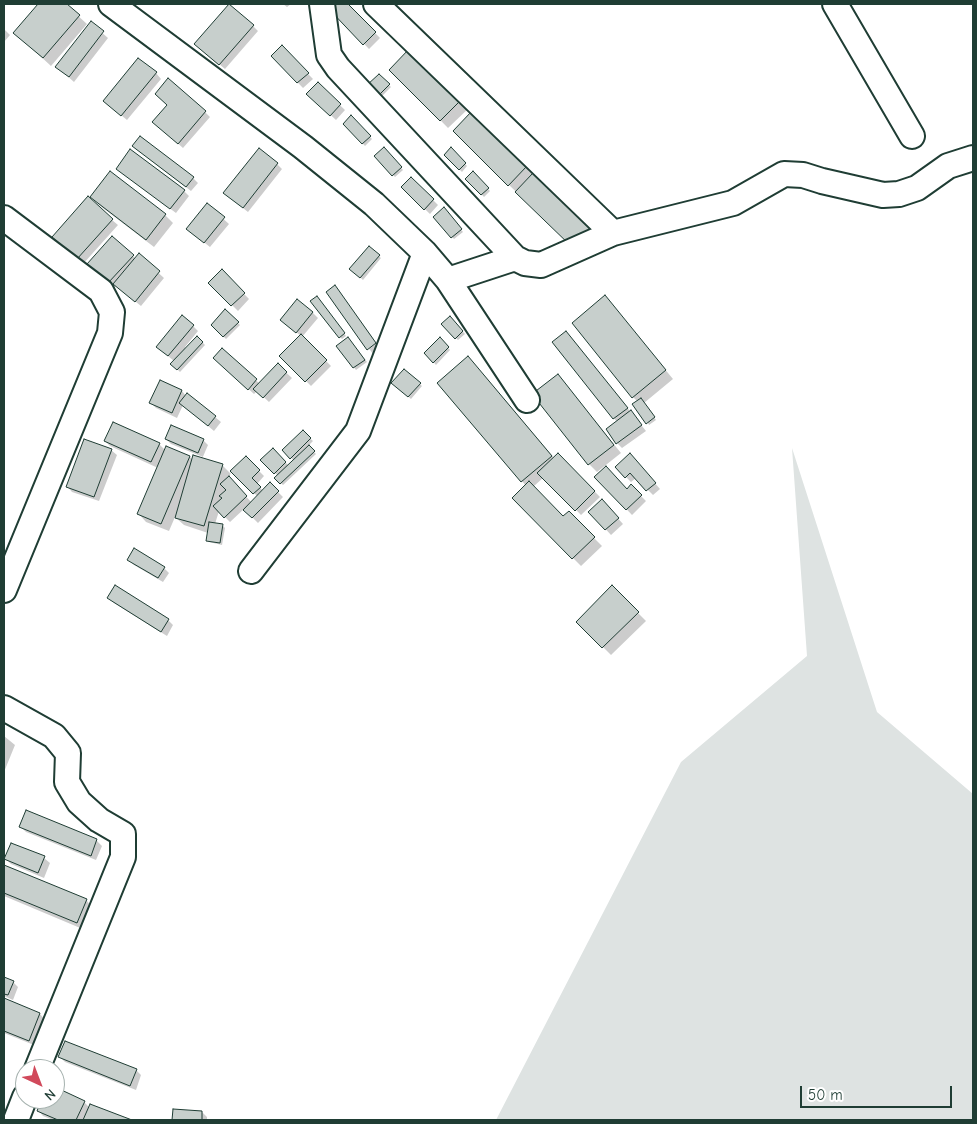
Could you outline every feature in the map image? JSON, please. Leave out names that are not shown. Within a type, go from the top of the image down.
[{"type":"street","points":[[111,4],[303,147],[374,204],[425,253],[448,280],[527,400]]},
{"type":"street","points":[[322,4],[329,54],[338,68],[515,258],[525,264],[541,265],[613,233],[733,203],[784,174],[803,174],[822,181],[883,195],[899,194],[917,188],[948,166],[973,158]]},
{"type":"street","points":[[376,4],[613,233]]},
{"type":"street","points":[[835,4],[912,136]]},
{"type":"street","points":[[4,218],[101,291],[112,312],[110,333],[4,590]]},
{"type":"street","points":[[251,571],[358,431],[425,253]]},
{"type":"street","points":[[448,280],[515,258]]},
{"type":"street","points":[[4,708],[54,736],[68,754],[67,782],[79,802],[99,820],[123,834],[122,858],[40,1059]]},
{"type":"shaded area","points":[[792,448],[877,712],[973,794],[973,1120],[496,1120],[681,762],[807,656]]},
{"type":"building","points":[[38,4],[67,4],[80,15],[43,58],[13,33]]},
{"type":"building","points":[[229,4],[254,25],[219,65],[194,44]]},
{"type":"building","points":[[331,4],[348,4],[376,32],[363,45],[327,7]]},
{"type":"building","points":[[91,21],[104,31],[69,77],[55,67]]},
{"type":"building","points":[[282,45],[309,73],[297,83],[271,56]]},
{"type":"building","points":[[410,48],[461,100],[440,121],[389,70]]},
{"type":"building","points":[[138,58],[157,72],[121,116],[103,101]]},
{"type":"building","points":[[379,74],[390,84],[378,96],[367,85]]},
{"type":"building","points":[[168,78],[206,111],[178,144],[152,122],[167,105],[155,94]]},
{"type":"building","points":[[318,82],[341,104],[330,116],[306,94]]},
{"type":"building","points":[[472,111],[527,166],[508,186],[453,131]]},
{"type":"building","points":[[351,115],[371,136],[362,144],[343,124]]},
{"type":"building","points":[[140,136],[194,177],[186,187],[132,146]]},
{"type":"building","points":[[384,147],[402,167],[392,176],[374,156]]},
{"type":"building","points":[[451,147],[466,163],[459,170],[444,155]]},
{"type":"building","points":[[259,148],[278,163],[243,208],[223,193]]},
{"type":"building","points":[[130,149],[185,190],[170,209],[116,169]]},
{"type":"building","points":[[110,171],[166,214],[146,240],[90,197]]},
{"type":"building","points":[[473,171],[489,188],[481,195],[465,179]]},
{"type":"building","points":[[533,173],[591,227],[572,247],[515,192]]},
{"type":"building","points":[[411,177],[434,199],[424,210],[401,187]]},
{"type":"building","points":[[88,196],[113,219],[77,259],[52,237]]},
{"type":"building","points":[[207,203],[225,217],[204,243],[186,229]]},
{"type":"building","points":[[444,207],[462,229],[451,238],[433,217]]},
{"type":"building","points":[[112,236],[134,255],[108,283],[87,264]]},
{"type":"building","points":[[369,246],[380,255],[360,278],[349,269]]},
{"type":"building","points":[[139,253],[160,271],[135,302],[113,284]]},
{"type":"building","points":[[222,269],[245,293],[231,306],[208,283]]},
{"type":"building","points":[[335,285],[376,343],[367,350],[326,292]]},
{"type":"building","points":[[605,295],[666,370],[632,398],[572,323]]},
{"type":"building","points":[[317,296],[345,333],[339,338],[310,301]]},
{"type":"building","points":[[297,299],[313,312],[296,333],[280,320]]},
{"type":"building","points":[[225,309],[239,322],[223,337],[211,325]]},
{"type":"building","points":[[182,315],[194,325],[168,356],[156,347]]},
{"type":"building","points":[[450,316],[463,331],[455,339],[441,324]]},
{"type":"building","points":[[566,331],[628,408],[613,419],[552,342]]},
{"type":"building","points":[[301,334],[327,360],[305,382],[279,356]]},
{"type":"building","points":[[197,336],[203,342],[177,370],[170,364]]},
{"type":"building","points":[[348,337],[365,360],[353,368],[336,346]]},
{"type":"building","points":[[440,337],[449,347],[433,363],[424,353]]},
{"type":"building","points":[[222,348],[257,379],[248,390],[213,358]]},
{"type":"building","points":[[468,356],[552,456],[521,482],[437,383]]},
{"type":"building","points":[[278,363],[287,372],[263,398],[253,389]]},
{"type":"building","points":[[404,369],[421,383],[408,397],[391,383]]},
{"type":"building","points":[[558,374],[614,445],[588,465],[532,394]]},
{"type":"building","points":[[160,380],[182,390],[172,413],[149,403]]},
{"type":"building","points":[[187,393],[216,416],[208,426],[179,403]]},
{"type":"building","points":[[641,398],[655,417],[646,424],[632,404]]},
{"type":"building","points":[[631,410],[642,425],[616,444],[606,429]]},
{"type":"building","points":[[113,422],[160,443],[151,462],[104,441]]},
{"type":"building","points":[[171,425],[204,439],[198,453],[165,439]]},
{"type":"building","points":[[303,430],[311,438],[290,459],[282,450]]},
{"type":"building","points":[[84,439],[112,449],[94,497],[66,487]]},
{"type":"building","points":[[309,445],[315,451],[280,484],[274,478]]},
{"type":"building","points":[[166,446],[190,456],[161,524],[137,514]]},
{"type":"building","points":[[273,448],[286,462],[274,474],[260,460]]},
{"type":"building","points":[[558,453],[595,491],[575,511],[537,473]]},
{"type":"building","points":[[630,453],[656,483],[646,491],[630,473],[625,478],[615,467]]},
{"type":"building","points":[[193,455],[223,464],[204,526],[175,518]]},
{"type":"building","points":[[246,456],[260,470],[252,478],[261,487],[253,494],[230,471]]},
{"type":"building","points":[[606,466],[627,489],[631,484],[642,495],[626,510],[594,477]]},
{"type":"building","points":[[229,476],[247,496],[224,518],[213,506],[222,498],[219,496],[226,490],[220,484]]},
{"type":"building","points":[[529,481],[563,516],[569,511],[595,537],[572,559],[512,498]]},
{"type":"building","points":[[270,482],[279,491],[252,518],[243,510]]},
{"type":"building","points":[[602,499],[619,518],[605,530],[588,512]]},
{"type":"building","points":[[209,522],[223,524],[220,543],[206,541]]},
{"type":"building","points":[[134,548],[165,567],[158,578],[127,560]]},
{"type":"building","points":[[115,585],[169,619],[161,632],[107,598]]},
{"type":"building","points":[[612,585],[639,612],[602,648],[576,622]]},
{"type":"building","points":[[26,810],[97,839],[91,856],[19,827]]},
{"type":"building","points":[[11,843],[45,856],[38,873],[4,859]]},
{"type":"building","points":[[4,865],[87,899],[77,923],[4,893]]},
{"type":"building","points":[[4,977],[14,981],[8,995],[4,994]]},
{"type":"building","points":[[4,998],[40,1013],[29,1041],[4,1031]]},
{"type":"building","points":[[65,1041],[137,1069],[130,1086],[58,1057]]},
{"type":"building","points":[[65,1092],[85,1101],[76,1120],[58,1120],[37,1111],[38,1109],[65,1109]]},
{"type":"building","points":[[90,1104],[132,1120],[83,1120]]},
{"type":"building","points":[[173,1109],[202,1111],[202,1120],[172,1120]]}]
